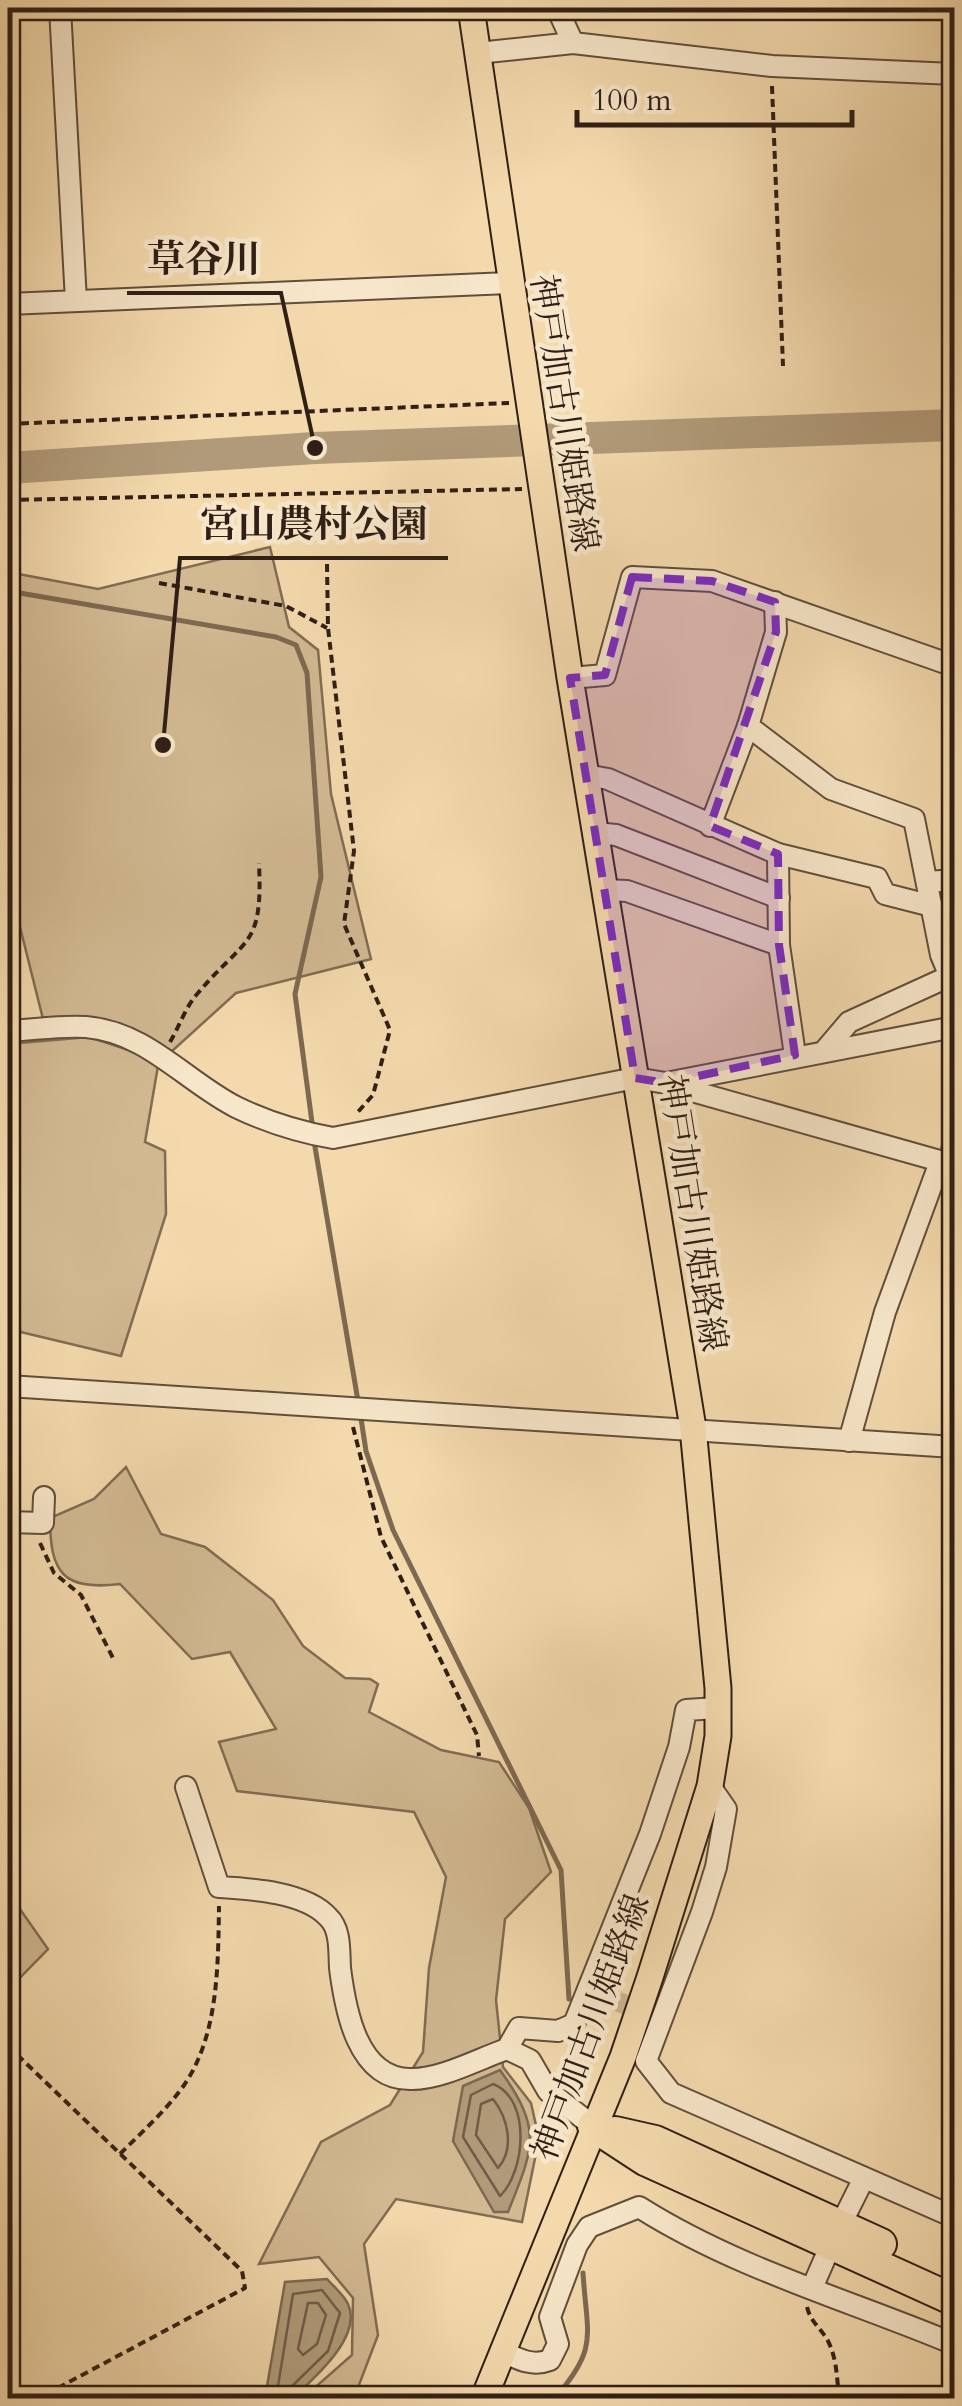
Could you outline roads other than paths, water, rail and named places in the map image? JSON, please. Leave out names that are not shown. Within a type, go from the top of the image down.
[{"type":"highway","points":[[592,2126],[656,2141],[954,2278]]},
{"type":"highway","points":[[592,2126],[645,2160],[954,2300]]},
{"type":"main road","name":"神戸加古川姫路線","points":[[471,8],[570,678],[694,1428],[716,1638],[718,1708],[710,1786],[628,2041],[484,2398]]},
{"type":"street","points":[[60,8],[76,301]]},
{"type":"street","points":[[557,8],[572,43]]},
{"type":"street","points":[[478,53],[572,43],[772,66],[954,74]]},
{"type":"street","points":[[8,304],[509,283]]},
{"type":"street","points":[[570,678],[605,675],[632,577],[712,581],[954,666]]},
{"type":"street","points":[[710,826],[748,726],[776,632],[775,602]]},
{"type":"street","points":[[748,726],[830,789],[914,819],[952,981],[849,1022],[826,1050]]},
{"type":"street","points":[[586,775],[608,779],[778,854],[878,878],[881,891],[891,897],[932,906]]},
{"type":"street","points":[[595,833],[616,834],[779,898]]},
{"type":"street","points":[[778,854],[779,945],[795,1055]]},
{"type":"street","points":[[928,882],[954,880]]},
{"type":"street","points":[[605,890],[627,891],[779,945]]},
{"type":"street","points":[[8,1031],[86,1027],[121,1036],[164,1055],[234,1106],[298,1132],[333,1138],[635,1078],[666,1083],[948,1163]]},
{"type":"street","points":[[666,1083],[954,1027]]},
{"type":"street","points":[[849,1441],[885,1312],[948,1163],[954,1138]]},
{"type":"street","points":[[8,1386],[954,1447]]},
{"type":"street","points":[[8,1522],[43,1523],[44,1497]]},
{"type":"street","points":[[507,2050],[519,2028],[558,2030],[574,2024],[650,1834],[679,1747],[686,1710],[718,1708]]},
{"type":"street","points":[[710,1786],[726,1809],[716,1867],[646,2061],[671,2093],[954,2217]]},
{"type":"street","points":[[186,1788],[219,1887],[254,1890],[327,1914],[336,1928],[351,2022],[360,2048],[377,2067],[413,2080],[507,2050],[530,2060],[548,2091],[592,2126]]},
{"type":"street","points":[[844,2218],[863,2180]]},
{"type":"street","points":[[501,2351],[523,2362],[539,2364],[550,2360],[558,2344],[550,2316],[577,2245],[589,2227],[639,2207],[684,2235],[843,2304],[885,2315],[954,2344]]},
{"type":"street","points":[[812,2288],[826,2256]]},
{"type":"water","points":[[500,2070],[523,2108],[530,2139],[524,2171],[508,2212],[494,2212],[453,2141],[463,2086]]},
{"type":"water","points":[[327,2279],[348,2304],[349,2330],[334,2356],[293,2398],[284,2394],[265,2398],[285,2282]]},
{"type":"waterway","points":[[8,468],[315,448],[954,425]]},
{"type":"waterway","points":[[8,591],[276,637],[296,645],[307,673],[321,877],[295,994],[313,1130]]},
{"type":"waterway","points":[[314,1141],[358,1401]]},
{"type":"waterway","points":[[360,1412],[366,1451],[393,1530],[561,1870],[569,1999]]},
{"type":"waterway","points":[[555,2398],[579,2366],[587,2340],[583,2273]]},
{"type":"tunnel","points":[[590,1990],[653,2016]]},
{"type":"place","name":"草谷川","points":[[315,448]]},
{"type":"place","name":"宮山農村公園","points":[[163,745]]}]
